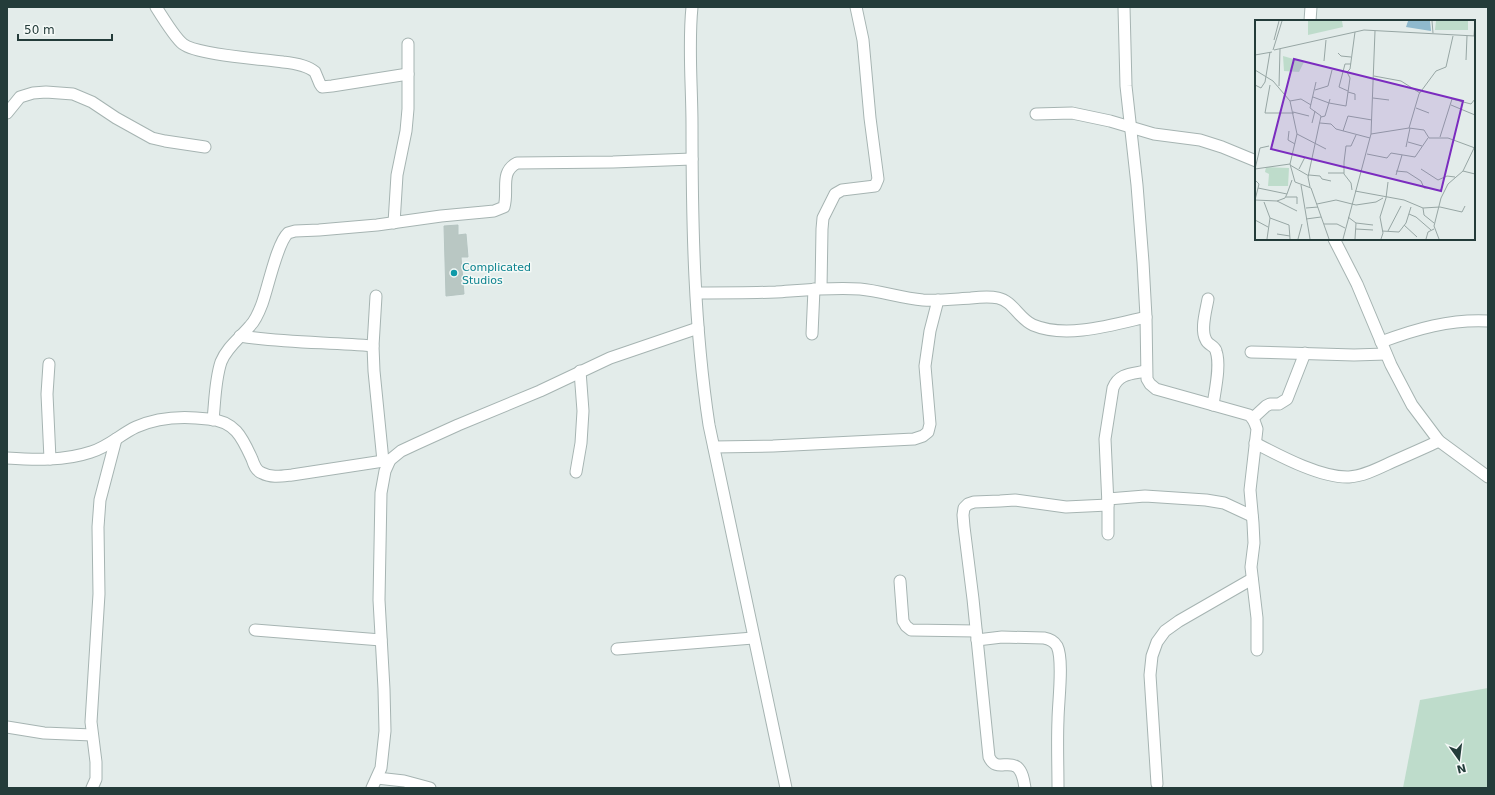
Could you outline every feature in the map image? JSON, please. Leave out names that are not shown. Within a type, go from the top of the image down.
[{"type":"street","points":[[156,7],[178,40],[184,46],[216,53],[271,60],[301,66],[315,72],[322,86],[332,86],[408,74]]},
{"type":"street","points":[[692,7],[691,58],[693,242],[698,328],[704,392],[753,638],[786,788]]},
{"type":"street","points":[[812,334],[823,218],[834,194],[842,190],[875,186],[878,179],[870,118],[863,40],[856,7]]},
{"type":"street","points":[[1124,7],[1126,86],[1137,185],[1146,317],[1147,379],[1156,389],[1249,415],[1253,418],[1256,429],[1250,477],[1254,543],[1251,567],[1257,618],[1257,650]]},
{"type":"street","points":[[1310,20],[1311,7]]},
{"type":"street","points":[[394,223],[397,175],[406,130],[408,109],[408,44]]},
{"type":"street","points":[[7,113],[20,97],[33,93],[46,92],[73,94],[92,102],[116,118],[152,138],[165,142],[206,147]]},
{"type":"street","points":[[1036,114],[1072,113],[1154,134],[1200,140],[1255,161]]},
{"type":"street","points":[[213,420],[216,390],[222,361],[226,352],[256,318],[269,282],[280,244],[288,233],[295,231],[394,223],[500,209],[504,207],[505,203],[506,177],[508,170],[517,162],[613,162],[692,159]]},
{"type":"street","points":[[1335,240],[1357,284],[1386,354],[1412,405],[1439,441],[1488,477]]},
{"type":"street","points":[[697,293],[860,289],[906,298],[938,300],[986,297],[998,298],[1007,301],[1032,325],[1048,330],[1071,331],[1094,328],[1146,317]]},
{"type":"street","points":[[372,788],[380,768],[385,731],[385,701],[379,600],[382,493],[387,460],[376,397],[373,346],[376,296]]},
{"type":"street","points":[[1208,299],[1204,336],[1206,340],[1216,349],[1217,358],[1213,405]]},
{"type":"street","points":[[714,447],[773,446],[898,440],[923,436],[928,432],[930,424],[925,366],[930,331],[938,300]]},
{"type":"street","points":[[1381,342],[1411,331],[1434,325],[1459,321],[1488,322]]},
{"type":"street","points":[[7,458],[65,458],[92,452],[136,427],[152,421],[169,419],[213,420],[230,425],[243,440],[258,471],[264,474],[279,476],[292,475],[387,460],[416,444],[540,391],[580,371],[641,346],[698,328]]},
{"type":"street","points":[[240,336],[292,342],[373,346]]},
{"type":"street","points":[[1251,352],[1354,355],[1386,354]]},
{"type":"street","points":[[1253,418],[1266,406],[1270,404],[1279,404],[1287,399],[1305,353]]},
{"type":"street","points":[[49,364],[48,394],[50,459]]},
{"type":"street","points":[[576,472],[581,443],[583,411],[580,371]]},
{"type":"street","points":[[1108,534],[1105,439],[1113,388],[1116,381],[1121,377],[1146,371]]},
{"type":"street","points":[[92,788],[96,779],[96,762],[92,735],[92,709],[98,594],[98,527],[100,500],[116,439]]},
{"type":"street","points":[[1255,443],[1283,458],[1314,470],[1335,476],[1349,477],[1362,475],[1439,441]]},
{"type":"street","points":[[1025,788],[1020,772],[1017,768],[1013,766],[996,764],[991,762],[989,757],[963,515],[964,508],[968,504],[974,502],[1015,500],[1066,507],[1146,496],[1210,500],[1224,503],[1252,516]]},
{"type":"street","points":[[1157,784],[1150,675],[1152,656],[1157,642],[1165,631],[1179,621],[1252,579]]},
{"type":"street","points":[[900,581],[903,621],[911,630],[976,636],[1044,638],[1050,639],[1057,646],[1060,668],[1058,788]]},
{"type":"street","points":[[255,630],[381,640]]},
{"type":"street","points":[[617,649],[753,638]]},
{"type":"street","points":[[7,727],[44,733],[92,735]]},
{"type":"street","points":[[377,778],[404,781],[430,788]]},
{"type":"green space","points":[[1488,688],[1488,788],[1403,788],[1420,700]]},
{"type":"building","name":"Complicated Studios","points":[[458,225],[458,235],[466,234],[468,257],[461,257],[464,294],[446,296],[444,226]]},
{"type":"place","name":"Complicated Studios","points":[[454,273]]}]
